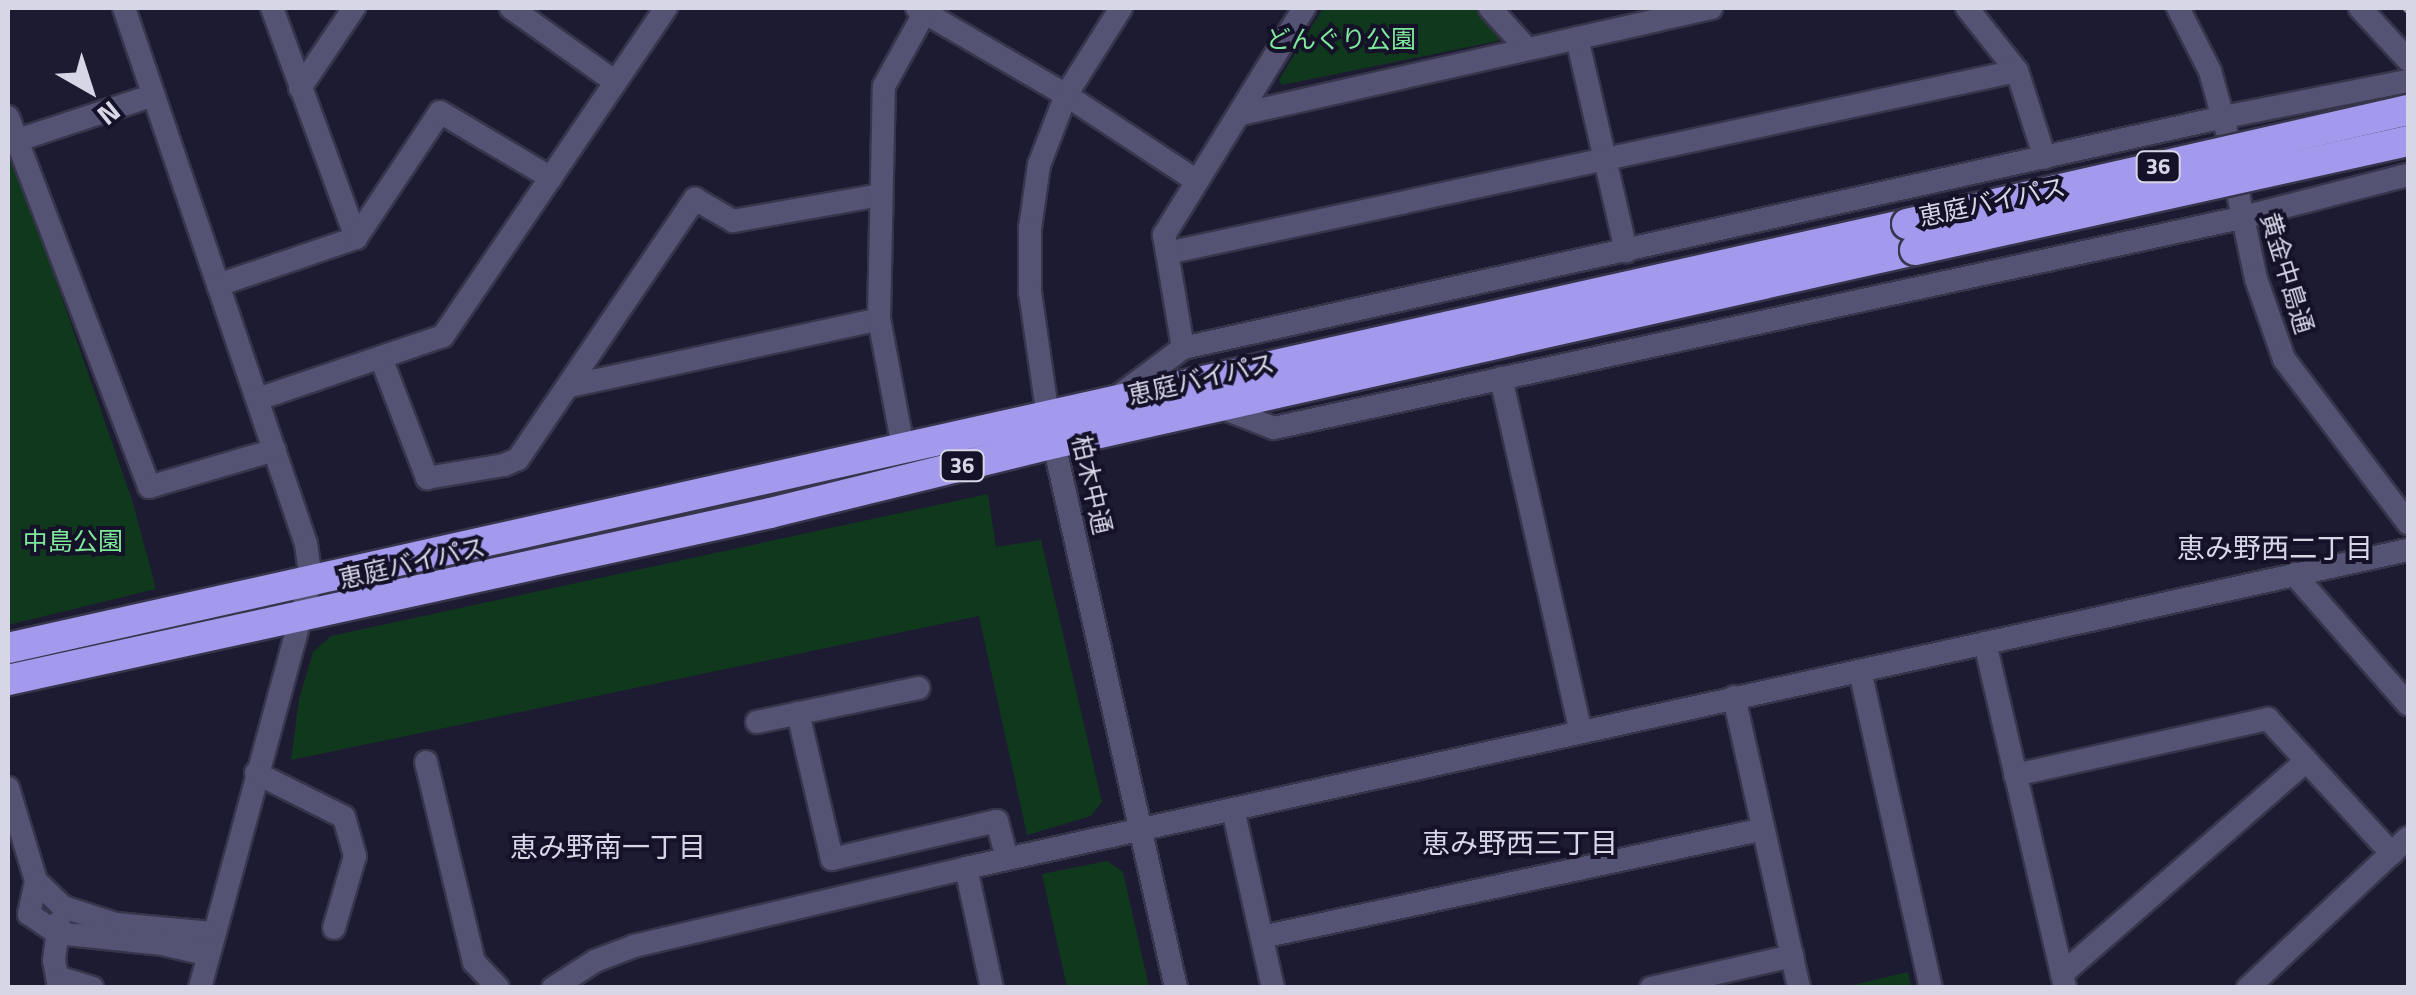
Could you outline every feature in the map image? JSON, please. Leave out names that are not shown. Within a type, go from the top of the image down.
[{"type":"highway","name":"恵庭バイパス","points":[[8,648],[902,446],[1052,430],[1217,406],[1911,237],[2408,110]]},
{"type":"highway","name":"恵庭バイパス","points":[[8,680],[750,518],[1052,430],[1112,400],[1911,237],[2408,141]]},
{"type":"street","points":[[124,8],[306,544],[311,579],[200,988]]},
{"type":"street","points":[[272,8],[356,238]]},
{"type":"street","points":[[300,88],[354,8]]},
{"type":"street","points":[[511,8],[614,82]]},
{"type":"street","points":[[258,398],[443,336],[666,8]]},
{"type":"street","name":"柏木中通","points":[[1121,8],[1066,95],[1038,165],[1030,228],[1030,292],[1052,430],[1176,988]]},
{"type":"street","points":[[1183,348],[1164,235],[1304,8]]},
{"type":"street","points":[[1490,8],[1528,49]]},
{"type":"street","points":[[1241,114],[1577,38],[1648,14],[1711,8]]},
{"type":"street","points":[[1967,8],[2017,71],[2045,158]]},
{"type":"street","name":"黄金中島通","points":[[2178,8],[2210,71],[2224,116],[2240,218],[2284,359],[2408,523]]},
{"type":"street","points":[[2360,8],[2408,60]]},
{"type":"street","points":[[902,446],[878,319],[884,86],[923,9],[1066,95],[1197,182]]},
{"type":"street","points":[[1577,38],[1626,251]]},
{"type":"street","points":[[1167,252],[2017,71]]},
{"type":"street","points":[[1112,400],[1183,348],[2224,116],[2408,81]]},
{"type":"street","points":[[15,141],[151,96]]},
{"type":"street","points":[[218,285],[356,238],[440,112],[550,178]]},
{"type":"street","points":[[8,117],[148,486],[275,450]]},
{"type":"street","points":[[1217,406],[1274,428],[2240,218],[2408,175]]},
{"type":"street","points":[[381,358],[427,478],[518,459],[695,198],[732,221],[880,195]]},
{"type":"street","points":[[570,386],[878,319]]},
{"type":"street","points":[[1501,378],[1581,732]]},
{"type":"street","points":[[553,988],[595,961],[634,946],[966,868],[2408,550]]},
{"type":"street","points":[[2294,574],[2408,704]]},
{"type":"street","points":[[1985,643],[2064,980],[2306,761]]},
{"type":"street","points":[[1860,671],[1931,988]]},
{"type":"street","points":[[757,722],[918,688]]},
{"type":"street","points":[[1734,697],[1800,988]]},
{"type":"street","points":[[798,714],[832,860],[997,821],[1007,859]]},
{"type":"street","points":[[2014,775],[2268,719],[2306,761],[2400,846],[2248,988]]},
{"type":"street","points":[[426,762],[474,962],[498,988]]},
{"type":"street","points":[[256,774],[344,817],[355,856],[334,928]]},
{"type":"street","points":[[8,788],[36,881],[63,907],[116,924],[209,944]]},
{"type":"street","points":[[1233,809],[1272,988]]},
{"type":"street","points":[[1262,938],[1764,829]]},
{"type":"street","points":[[966,868],[992,988]]},
{"type":"street","points":[[36,881],[18,918],[57,933],[162,944],[209,944]]},
{"type":"street","points":[[63,907],[57,933],[58,982],[92,988]]},
{"type":"street","points":[[1651,988],[1792,956]]},
{"type":"green space","name":"どんぐり公園","points":[[1323,8],[1476,8],[1500,35],[1498,41],[1282,85],[1279,80]]},
{"type":"green space","name":"中島公園","points":[[8,142],[133,503],[156,589],[8,625]]},
{"type":"green space","points":[[988,494],[996,547],[1041,540],[1102,802],[1091,816],[1027,835],[979,616],[291,760],[299,699],[313,652],[331,636]]},
{"type":"green space","points":[[1107,861],[1123,872],[1149,987],[1067,987],[1042,874]]},
{"type":"green space","points":[[1908,972],[1911,987],[1844,987]]},
{"type":"railway","points":[[2405,8],[2408,11]]},
{"type":"district","name":"恵み野西二丁目","points":[[2275,548]]},
{"type":"district","name":"恵み野西三丁目","points":[[1520,843]]},
{"type":"district","name":"恵み野南一丁目","points":[[608,847]]}]
